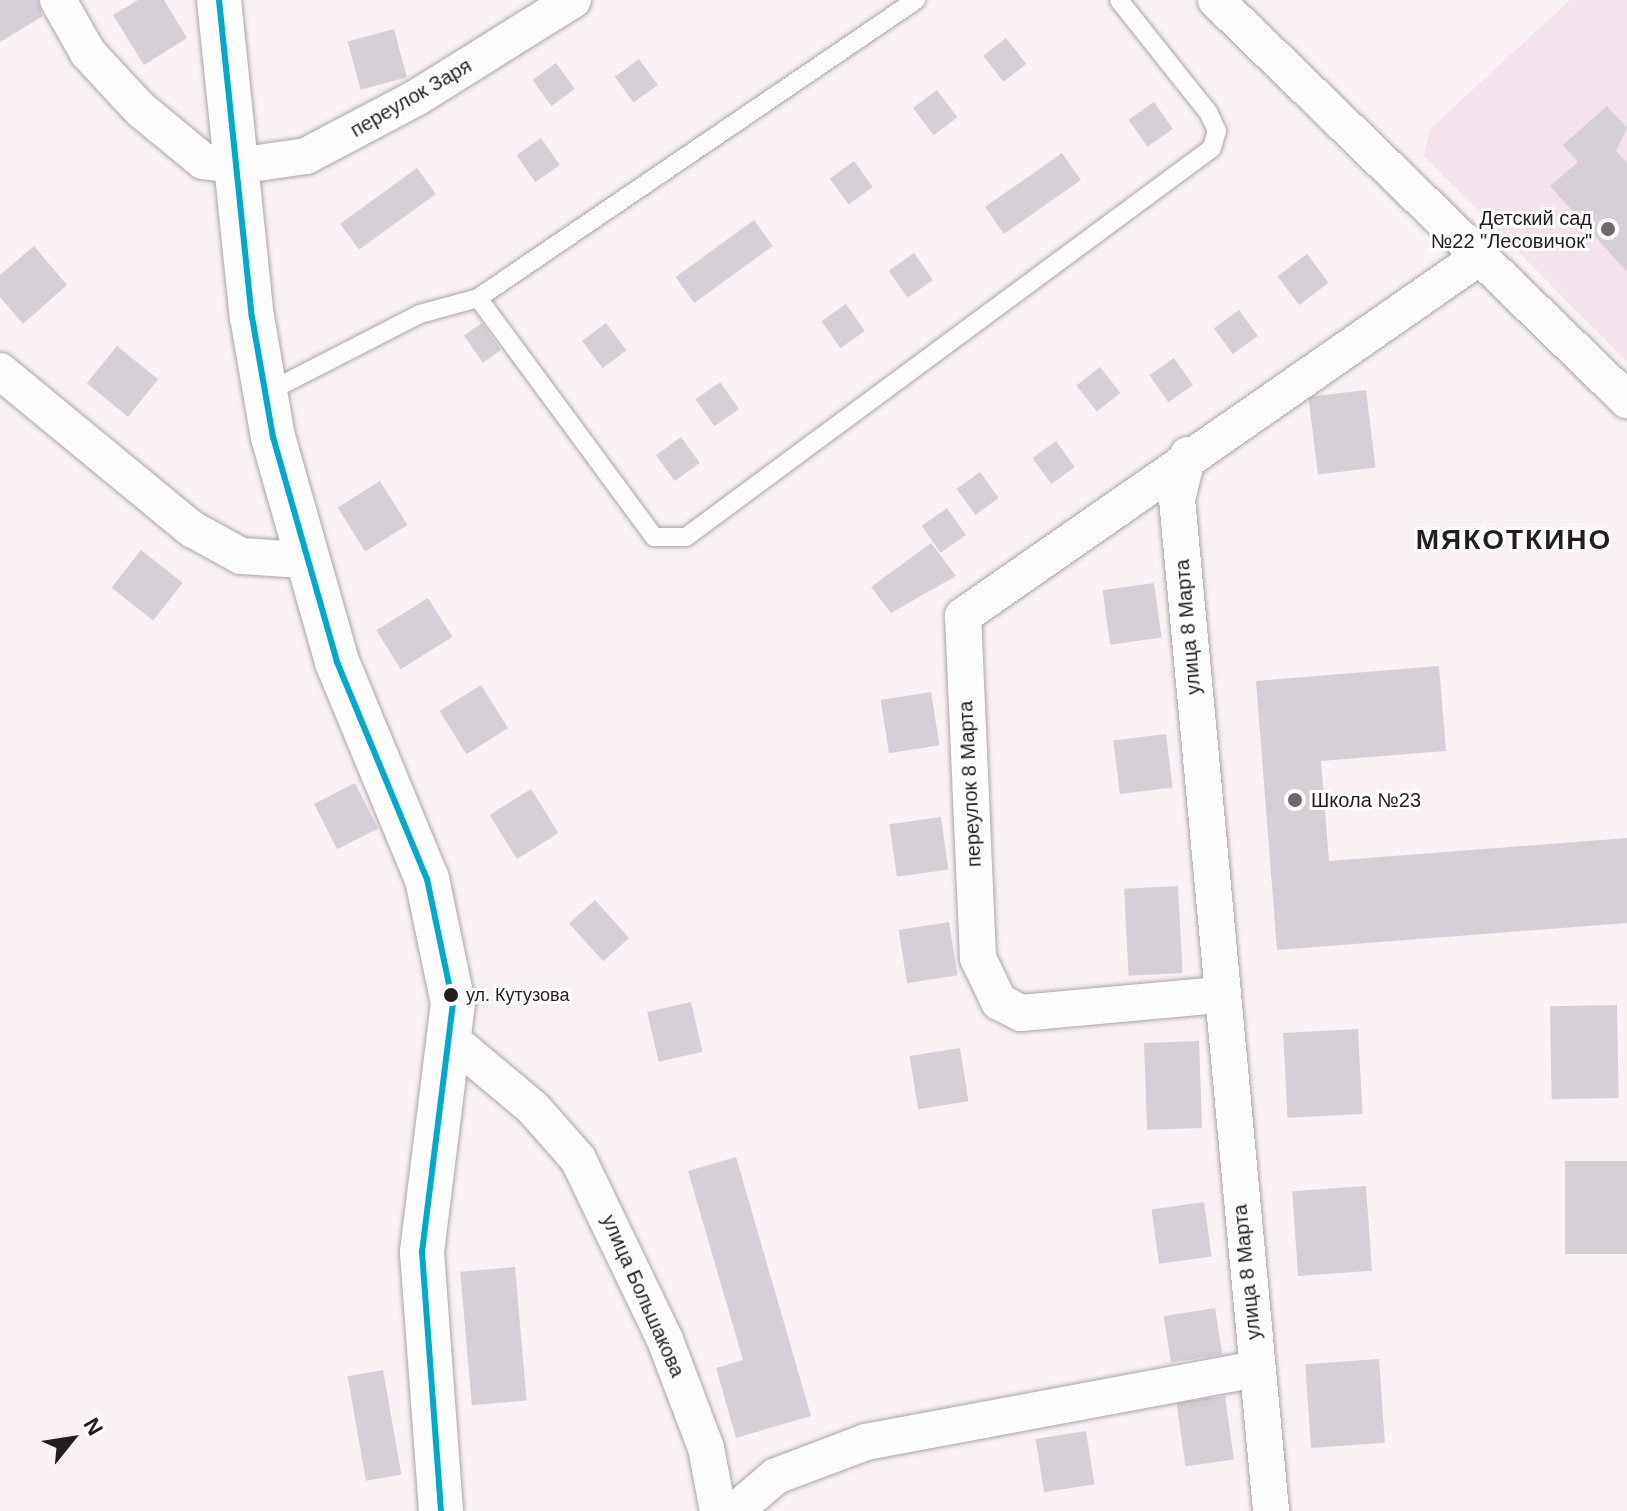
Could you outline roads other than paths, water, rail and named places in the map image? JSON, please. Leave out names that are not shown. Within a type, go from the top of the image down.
[{"type":"main road","points":[[219,0],[266,393],[304,560],[337,662],[427,879],[445,952],[453,1041],[422,1252],[441,1511]]},
{"type":"street","points":[[58,0],[88,53],[140,109],[203,161],[237,166]]},
{"type":"street","name":"переулок Заря","points":[[237,166],[306,156],[416,98],[573,0]]},
{"type":"street","points":[[1216,0],[1475,260],[1627,400]]},
{"type":"street","points":[[1188,455],[1475,260]]},
{"type":"street","points":[[0,371],[192,529],[241,556],[304,560]]},
{"type":"street","name":"улица 8 Марта","points":[[1188,455],[1177,499],[1219,995],[1271,1511]]},
{"type":"street","name":"переулок 8 Марта","points":[[1188,455],[963,616],[978,958],[999,1002],[1021,1013],[1219,995]]},
{"type":"street","name":"улица Большакова","points":[[453,1041],[533,1108],[586,1173],[665,1340],[706,1448],[718,1511]]},
{"type":"street","points":[[735,1511],[776,1476],[866,1442],[1257,1369]]},
{"type":"lane","points":[[266,393],[420,314],[478,298],[916,0]]},
{"type":"lane","points":[[478,298],[654,537],[686,537],[1212,148],[1217,131],[1208,112],[1119,0]]},
{"type":"place","name":"Детский сад №22 \"Лесовичок\"","points":[[1608,229]]},
{"type":"place","name":"Школа №23","points":[[1295,800]]},
{"type":"place","name":"ул. Кутузова","points":[[451,995]]},
{"type":"district","name":"МЯКОТКИНО","points":[[1514,540]]}]
